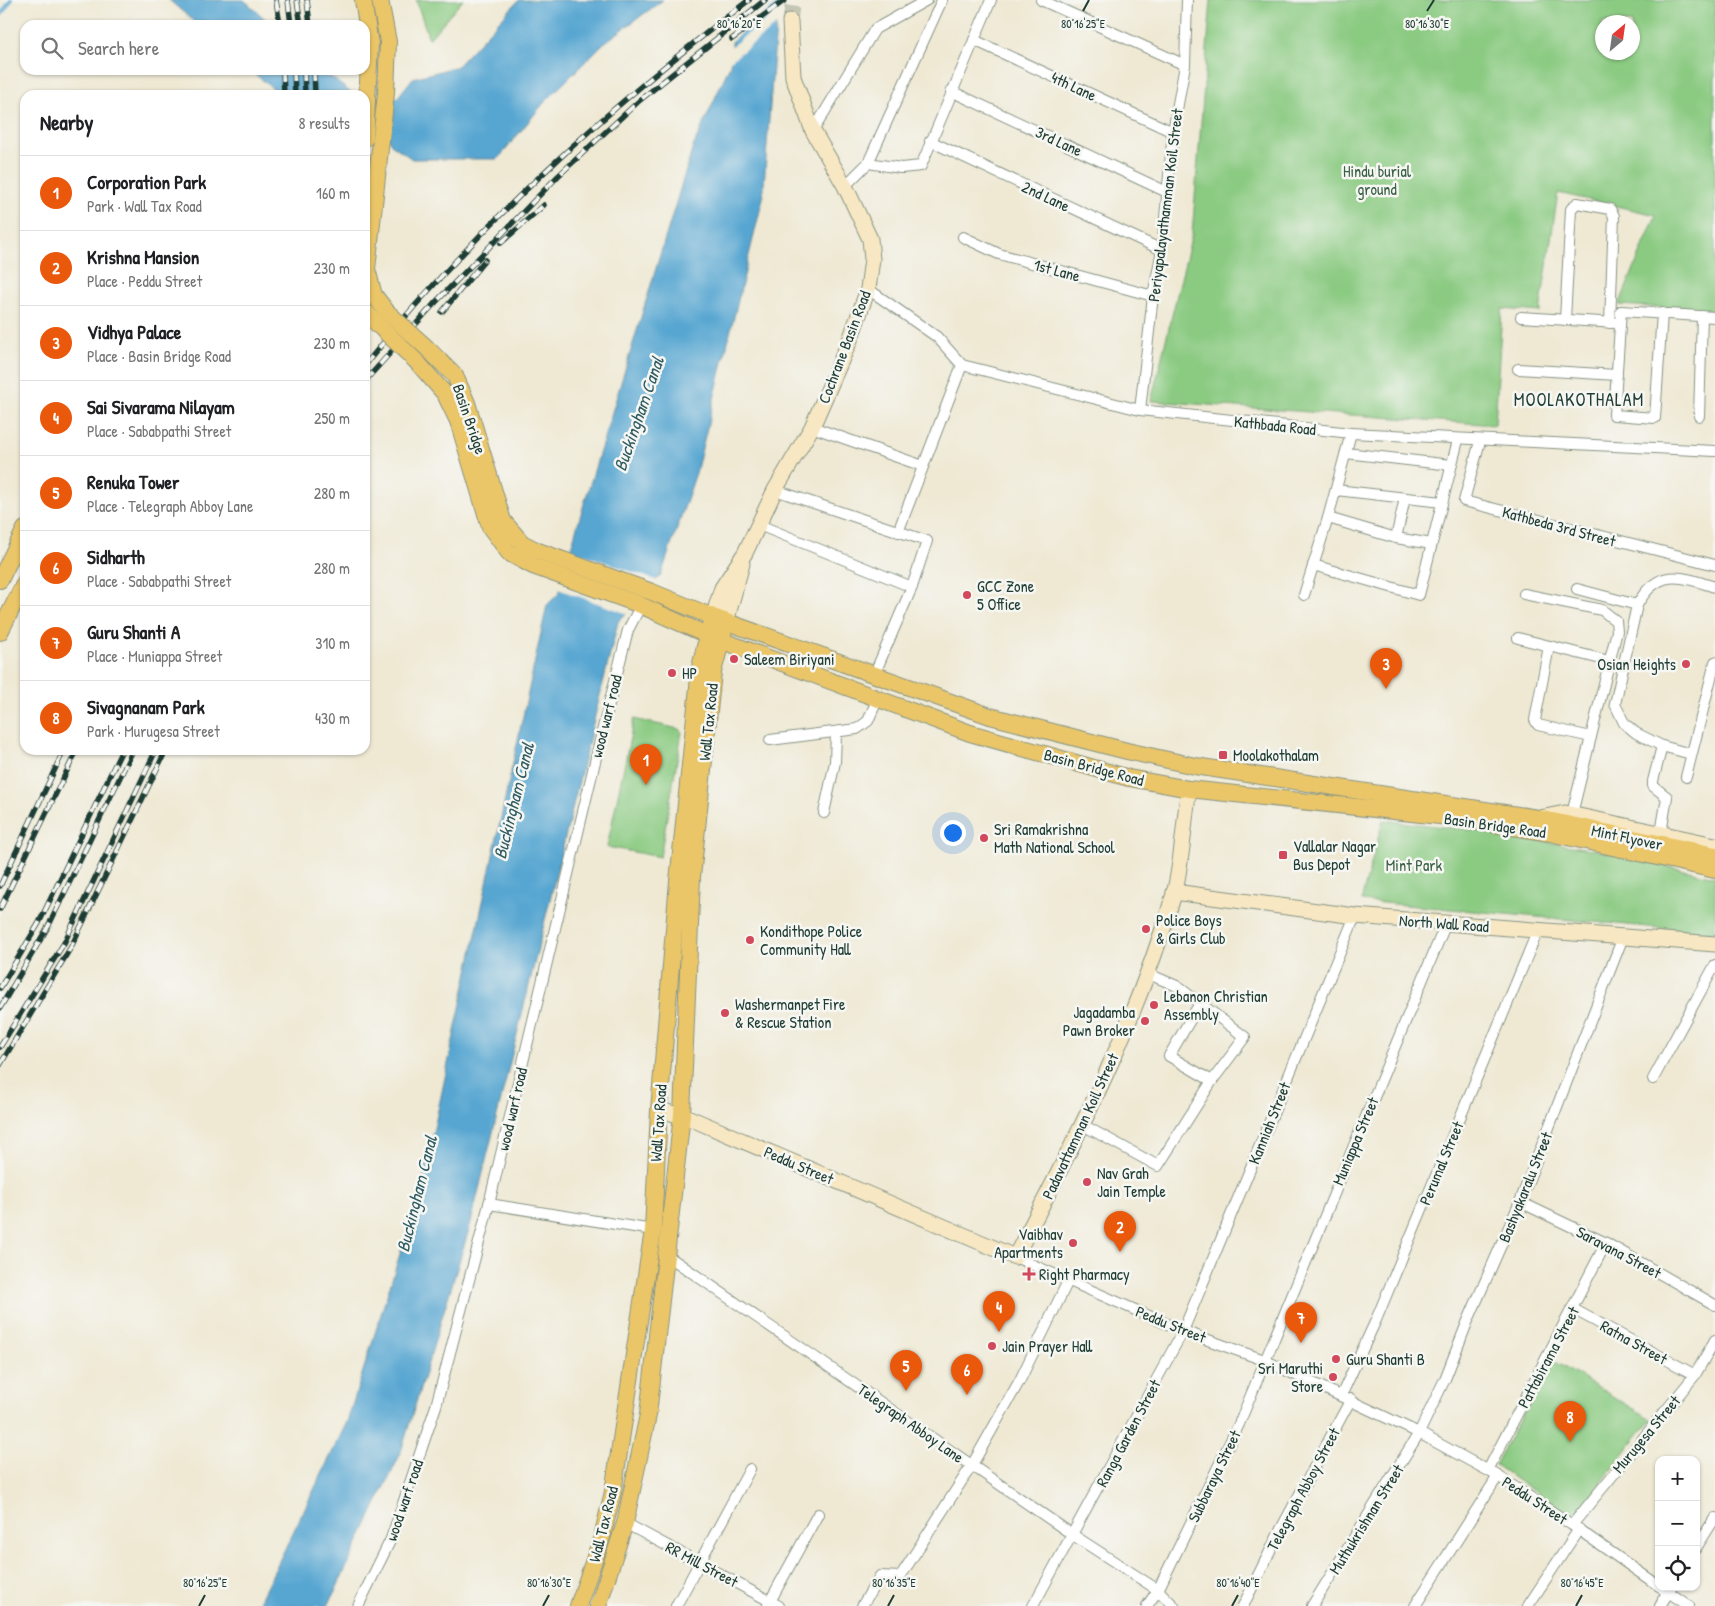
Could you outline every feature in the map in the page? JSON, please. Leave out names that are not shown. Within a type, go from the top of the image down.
[{"type":"main road","points":[[363,0],[366,20]]},
{"type":"main road","name":"Basin Bridge","points":[[370,242],[386,93],[388,42],[380,0]]},
{"type":"main road","name":"Cochrane Basin Road","points":[[720,620],[722,588],[745,553],[775,490],[812,428],[850,340],[868,289],[872,260],[870,239],[845,186],[813,131],[793,77],[790,22]]},
{"type":"main road","points":[[369,75],[369,90]]},
{"type":"main road","name":"Basin Bridge","points":[[370,280],[374,295],[372,315],[445,394],[458,421],[490,527],[509,553],[652,592],[720,620],[874,674]]},
{"type":"main road","name":"Basin Bridge","points":[[372,315],[427,348],[455,376],[467,403],[504,521],[535,559],[639,605]]},
{"type":"main road","points":[[0,580],[20,538]]},
{"type":"main road","points":[[0,632],[20,592]]},
{"type":"main road","name":"Basin Bridge Road","points":[[639,605],[714,637],[970,732],[1128,778],[1189,789],[1449,817],[1574,838]]},
{"type":"main road","points":[[714,637],[720,620]]},
{"type":"main road","name":"Wall Tax Road","points":[[578,1606],[602,1537],[612,1492],[653,1230],[659,1110],[678,881],[700,668],[714,637]]},
{"type":"main road","name":"Wall Tax Road","points":[[598,1606],[625,1523],[648,1415],[682,1115],[691,885],[713,672],[714,637]]},
{"type":"main road","name":"Basin Bridge Road","points":[[874,674],[976,711],[1127,751],[1195,766],[1538,818],[1565,813],[1572,814],[1715,845]]},
{"type":"main road","points":[[970,732],[976,711]]},
{"type":"main road","name":"Padavattamman Koil Street","points":[[1016,1257],[1104,1079],[1146,973],[1174,892],[1189,789]]},
{"type":"main road","name":"Mint Flyover","points":[[1538,818],[1598,838],[1715,870]]},
{"type":"main road","name":"Mint Flyover","points":[[1574,838],[1598,838],[1715,856]]},
{"type":"main road","name":"North Wall Road","points":[[1174,892],[1355,916],[1715,944]]},
{"type":"main road","name":"Peddu Street","points":[[659,1110],[682,1115],[1016,1257]]},
{"type":"street","points":[[813,131],[875,29],[927,0]]},
{"type":"street","points":[[845,186],[868,163],[942,0]]},
{"type":"street","points":[[868,163],[901,168],[920,166],[991,0]]},
{"type":"street","points":[[1041,0],[1185,65]]},
{"type":"street","name":"Periyapalayathamman Koil Street","points":[[1140,410],[1153,296],[1162,250],[1173,132],[1185,65],[1187,0]]},
{"type":"street","name":"4th Lane","points":[[974,40],[1173,132]]},
{"type":"street","name":"3rd Lane","points":[[952,90],[1167,192]]},
{"type":"street","name":"2nd Lane","points":[[930,141],[1162,250]]},
{"type":"street","points":[[1565,320],[1571,209],[1577,203],[1610,209],[1614,216],[1617,375],[1614,415],[1656,418],[1662,313]]},
{"type":"street","name":"1st Lane","points":[[963,237],[999,254],[1153,296]]},
{"type":"street","points":[[868,289],[937,337],[962,364],[898,532]]},
{"type":"street","points":[[1615,323],[1621,311],[1715,318]]},
{"type":"street","points":[[1699,416],[1702,316]]},
{"type":"street","points":[[1521,317],[1615,323]]},
{"type":"street","name":"Kathbada Road","points":[[962,364],[1140,410],[1351,433],[1458,440],[1715,451]]},
{"type":"street","points":[[1518,369],[1617,375]]},
{"type":"street","points":[[812,428],[923,466]]},
{"type":"street","points":[[1304,596],[1351,433]]},
{"type":"street","points":[[1313,565],[1419,595],[1458,440]]},
{"type":"street","name":"Kathbeda 3rd Street","points":[[1480,441],[1464,501],[1715,565]]},
{"type":"street","points":[[1346,453],[1451,465]]},
{"type":"street","points":[[775,490],[927,541],[912,586],[874,674]]},
{"type":"street","points":[[1336,490],[1442,502]]},
{"type":"street","points":[[1396,538],[1405,498]]},
{"type":"street","points":[[1328,518],[1396,538],[1432,544]]},
{"type":"street","points":[[759,525],[912,586]]},
{"type":"street","points":[[1691,754],[1662,746],[1636,733],[1624,723],[1614,704],[1637,605],[1644,592],[1657,582],[1672,576],[1715,587]]},
{"type":"street","points":[[1577,589],[1637,605]]},
{"type":"street","points":[[1524,594],[1602,610],[1616,621],[1617,631],[1572,814]]},
{"type":"street","name":"wood warf road","points":[[358,1606],[392,1539],[436,1406],[489,1204],[604,724],[628,630],[639,605]]},
{"type":"street","points":[[1518,638],[1609,662]]},
{"type":"street","points":[[1549,646],[1535,720],[1538,725],[1591,737]]},
{"type":"street","points":[[1686,777],[1715,662]]},
{"type":"street","points":[[770,740],[857,729],[868,721],[878,698]]},
{"type":"street","points":[[824,813],[835,762],[836,733]]},
{"type":"street","points":[[1661,833],[1667,797],[1653,786],[1653,781],[1662,746]]},
{"type":"street","name":"Kanniah Street","points":[[1183,1331],[1355,916]]},
{"type":"street","name":"Muniappa Street","points":[[1264,1360],[1446,923]]},
{"type":"street","name":"Perumal Street","points":[[1346,1397],[1376,1320],[1538,930]]},
{"type":"street","name":"Bashyakaralu Street","points":[[1419,1433],[1445,1379],[1520,1202],[1623,937]]},
{"type":"street","points":[[1653,1079],[1715,965]]},
{"type":"street","points":[[1081,1124],[1158,1166],[1212,1081],[1246,1037],[1177,986],[1146,973]]},
{"type":"street","points":[[1200,1003],[1169,1056],[1212,1081]]},
{"type":"street","name":"Saravana Street","points":[[1520,1202],[1606,1242],[1715,1305]]},
{"type":"street","points":[[489,1204],[653,1230]]},
{"type":"street","name":"Pattabirama Street","points":[[1488,1470],[1606,1242]]},
{"type":"street","name":"Telegraph Abboy Lane","points":[[665,1254],[1073,1535],[1158,1590],[1174,1606]]},
{"type":"street","name":"Peddu Street","points":[[1016,1257],[1183,1331],[1264,1360],[1419,1433],[1498,1476],[1655,1581]]},
{"type":"street","points":[[862,1606],[880,1576],[900,1577],[972,1465],[1020,1380],[1068,1280]]},
{"type":"street","name":"Ratna Street","points":[[1573,1309],[1695,1375]]},
{"type":"street","name":"Ranga Garden Street","points":[[1033,1606],[1183,1331]]},
{"type":"street","name":"Murugesa Street","points":[[1528,1606],[1575,1527],[1695,1375],[1715,1340]]},
{"type":"street","name":"Subbaraya Street","points":[[1147,1606],[1158,1590],[1239,1424],[1264,1360]]},
{"type":"street","name":"Telegraph Abboy Street","points":[[1243,1606],[1346,1397]]},
{"type":"street","name":"Muthukrishnan Street","points":[[1312,1606],[1419,1433]]},
{"type":"street","points":[[676,1606],[750,1469]]},
{"type":"street","points":[[1415,1606],[1498,1476]]},
{"type":"street","points":[[772,1604],[818,1514]]},
{"type":"street","points":[[1697,1546],[1715,1518]]},
{"type":"street","name":"RR Mill Street","points":[[625,1523],[772,1604]]},
{"type":"street","points":[[1660,1606],[1664,1591]]},
{"type":"street","name":"Peddu Street","points":[[1669,1591],[1689,1606]]},
{"type":"green space","points":[[416,0],[463,0],[429,39]]},
{"type":"green space","name":"Hindu burial ground","points":[[1211,0],[1715,0],[1715,311],[1619,305],[1656,215],[1558,193],[1540,312],[1502,309],[1495,425],[1151,401],[1192,234]]},
{"type":"green space","points":[[634,719],[679,729],[682,732],[660,857],[607,847]]},
{"type":"green space","name":"Mint Park","points":[[1383,820],[1479,831],[1596,850],[1715,877],[1715,933],[1361,901]]},
{"type":"green space","points":[[1552,1360],[1651,1419],[1573,1518],[1495,1465]]},
{"type":"water","points":[[169,0],[244,0],[266,20],[192,20]]},
{"type":"water","points":[[519,0],[663,0],[604,43],[543,104],[498,159],[412,159],[391,144],[370,106],[370,97],[397,98],[413,78],[456,67]]},
{"type":"water","name":"Buckingham Canal","points":[[736,0],[778,0],[763,198],[696,473],[661,575],[618,622],[470,1226],[400,1455],[328,1606],[257,1606],[347,1422],[422,1184],[547,605],[559,593],[576,530],[693,147],[730,65]]},
{"type":"water","points":[[256,75],[328,75],[348,90],[275,90]]},
{"type":"pier","points":[[733,0],[781,0],[730,42]]},
{"type":"pier","points":[[780,9],[779,23],[728,63],[729,48]]},
{"type":"pier","points":[[568,549],[658,581],[628,614],[558,589]]},
{"type":"waterway","points":[[0,16],[11,0]]},
{"type":"tunnel","points":[[790,21],[793,0]]},
{"type":"railway","points":[[276,0],[279,20]]},
{"type":"railway","points":[[288,0],[290,20]]},
{"type":"railway","points":[[297,0],[300,20]]},
{"type":"railway","points":[[307,0],[309,20]]},
{"type":"railway","points":[[370,359],[453,264],[546,171],[594,126],[645,83],[749,0]]},
{"type":"railway","points":[[370,375],[434,304],[558,176],[640,100],[765,0]]},
{"type":"railway","points":[[732,39],[785,0]]},
{"type":"railway","points":[[283,75],[284,90]]},
{"type":"railway","points":[[294,75],[295,90]]},
{"type":"railway","points":[[304,75],[305,90]]},
{"type":"railway","points":[[314,75],[315,90]]},
{"type":"railway","points":[[501,243],[544,205]]},
{"type":"railway","points":[[442,312],[485,260]]},
{"type":"railway","points":[[0,886],[62,755]]},
{"type":"railway","points":[[0,909],[75,755]]},
{"type":"railway","points":[[0,988],[39,923],[120,755]]},
{"type":"railway","points":[[0,1008],[49,925],[131,755]]},
{"type":"railway","points":[[0,1047],[64,943],[154,755]]},
{"type":"railway","points":[[0,1065],[71,947],[164,755]]},
{"type":"place","name":"GCC Zone 5 Office","points":[[967,595]]},
{"type":"place","name":"Saleem Biriyani","points":[[734,659]]},
{"type":"place","name":"Osian Heights","points":[[1686,664]]},
{"type":"place","name":"HP","points":[[672,673]]},
{"type":"place","name":"Vidhya Palace","points":[[1386,689]]},
{"type":"place","name":"Moolakothalam","points":[[1223,755]]},
{"type":"place","name":"Corporation Park","points":[[646,785]]},
{"type":"place","name":"Sri Ramakrishna Math National School","points":[[984,838]]},
{"type":"place","name":"Vallalar Nagar Bus Depot","points":[[1283,855]]},
{"type":"place","name":"Police Boys & Girls Club","points":[[1146,929]]},
{"type":"place","name":"Kondithope Police Community Hall","points":[[750,940]]},
{"type":"place","name":"Lebanon Christian Assembly","points":[[1154,1005]]},
{"type":"place","name":"Washermanpet Fire & Rescue Station","points":[[725,1013]]},
{"type":"place","name":"Jagadamba Pawn Broker","points":[[1145,1021]]},
{"type":"place","name":"Nav Grah Jain Temple","points":[[1087,1182]]},
{"type":"place","name":"Vaibhav Apartments","points":[[1073,1243]]},
{"type":"place","name":"Krishna Mansion","points":[[1120,1252]]},
{"type":"place","name":"Right Pharmacy","points":[[1029,1274]]},
{"type":"place","name":"Sai Sivarama Nilayam","points":[[999,1332]]},
{"type":"place","name":"Guru Shanti A","points":[[1301,1343]]},
{"type":"place","name":"Jain Prayer Hall","points":[[992,1346]]},
{"type":"place","name":"Guru Shanti B","points":[[1336,1359]]},
{"type":"place","name":"Sri Maruthi Store","points":[[1333,1377]]},
{"type":"place","name":"Renuka Tower","points":[[906,1391]]},
{"type":"place","name":"Sidharth","points":[[967,1395]]},
{"type":"place","name":"Sivagnanam Park","points":[[1570,1442]]},
{"type":"district","name":"MOOLAKOTHALAM","points":[[1579,400]]}]
